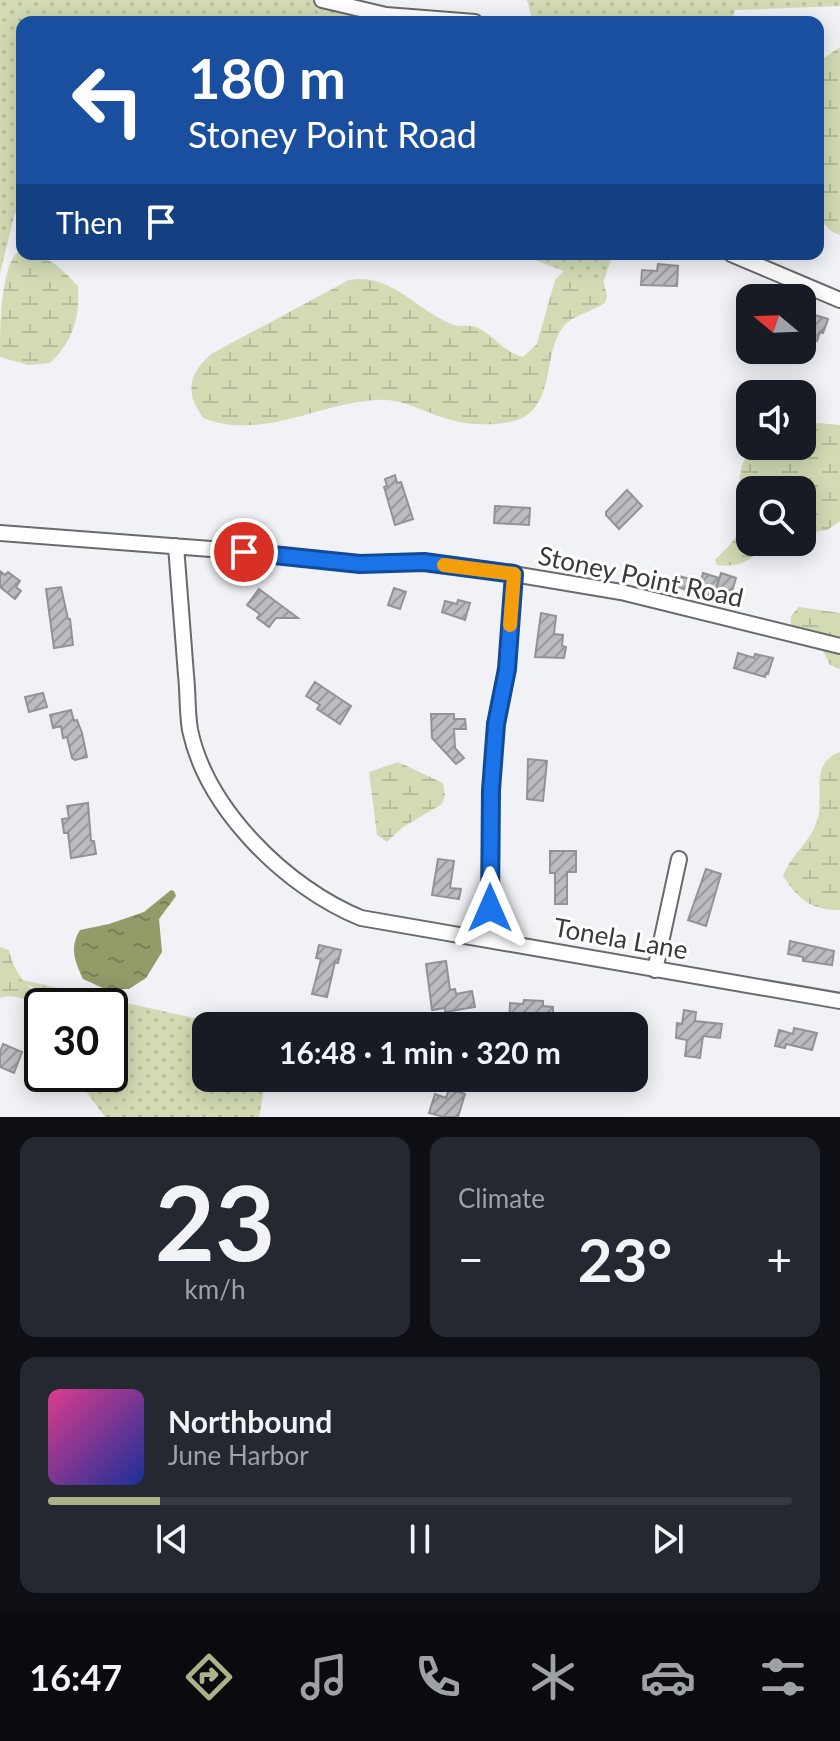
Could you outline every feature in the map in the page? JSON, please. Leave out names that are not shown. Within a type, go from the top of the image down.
[{"type":"street","points":[[322,0],[399,16]]},
{"type":"street","points":[[745,260],[840,300]]},
{"type":"street","name":"Stoney Point Road","points":[[0,533],[360,564],[424,562],[514,574],[609,590],[840,646]]},
{"type":"street","name":"Tonela Lane","points":[[176,546],[191,731],[215,790],[245,832],[284,873],[350,913],[378,922],[840,1001]]},
{"type":"street","points":[[490,940],[491,790],[496,724],[507,669],[514,574]]},
{"type":"street","points":[[655,970],[679,859]]},
{"type":"green space","points":[[0,0],[349,0],[352,16],[16,16],[16,213],[0,273]]},
{"type":"green space","points":[[527,0],[840,0],[840,6],[735,10],[734,16],[531,16]]},
{"type":"green space","points":[[840,47],[840,235],[824,223],[824,58]]},
{"type":"green space","points":[[15,255],[16,260],[47,260],[78,286],[78,308],[73,328],[50,363],[28,365],[0,357],[5,280]]},
{"type":"green space","points":[[535,260],[611,260],[602,286]]},
{"type":"green space","points":[[565,270],[603,279],[607,296],[605,303],[563,327],[553,350],[541,397],[526,416],[519,419],[496,424],[466,423],[404,404],[377,400],[268,423],[225,424],[203,418],[193,400],[194,377],[211,354],[349,280],[364,279],[390,287],[438,318],[454,325],[476,327],[509,351],[523,357],[537,344],[555,280]]},
{"type":"green space","points":[[816,423],[840,425],[840,521],[827,530],[816,532],[816,476],[740,476],[745,460],[816,460]]},
{"type":"green space","points":[[735,538],[736,556],[753,556],[745,562],[717,565],[715,560]]},
{"type":"green space","points":[[799,607],[840,613],[840,669],[830,665],[819,648],[793,631],[791,616]]},
{"type":"green space","points":[[840,752],[840,910],[813,906],[783,876],[818,818],[824,764]]},
{"type":"green space","points":[[398,762],[443,783],[445,795],[442,804],[403,827],[387,842],[377,835],[369,772]]},
{"type":"green space","points":[[0,947],[9,950],[15,968],[31,988],[24,988],[24,998],[0,998]]},
{"type":"green space","points":[[9,977],[59,988],[35,988]]},
{"type":"green space","points":[[128,1003],[192,1018],[192,1092],[263,1092],[259,1117],[105,1117],[86,1092],[128,1092]]},
{"type":"water","points":[[171,890],[174,891],[176,896],[159,919],[162,952],[146,978],[129,989],[103,988],[83,979],[74,949],[80,930],[144,912]]},
{"type":"building","points":[[658,264],[678,266],[677,286],[641,285],[642,270],[657,271]]},
{"type":"building","points":[[816,315],[828,319],[816,341]]},
{"type":"building","points":[[395,475],[397,483],[401,482],[413,519],[395,525],[384,487],[387,486],[385,479]]},
{"type":"building","points":[[627,490],[642,506],[619,529],[606,512]]},
{"type":"building","points":[[495,506],[530,508],[529,525],[494,523]]},
{"type":"building","points":[[0,571],[5,575],[8,572],[20,581],[16,587],[21,591],[15,599],[0,587]]},
{"type":"building","points":[[703,573],[719,578],[714,597],[706,594],[704,598],[686,593],[686,590],[676,586],[679,576],[701,582]]},
{"type":"building","points":[[721,573],[736,578],[732,591],[717,587]]},
{"type":"building","points":[[61,587],[73,645],[54,648],[46,589]]},
{"type":"building","points":[[394,588],[406,592],[400,609],[388,605]]},
{"type":"building","points":[[259,589],[298,618],[276,618],[269,627],[257,618],[260,614],[247,605]]},
{"type":"building","points":[[458,600],[470,603],[465,620],[442,612],[445,601],[457,604]]},
{"type":"building","points":[[541,613],[556,616],[554,634],[563,635],[562,646],[566,647],[564,658],[535,657]]},
{"type":"building","points":[[738,653],[754,658],[755,654],[773,658],[768,674],[765,677],[734,668]]},
{"type":"building","points":[[315,682],[351,706],[340,724],[317,709],[320,705],[306,696]]},
{"type":"building","points":[[43,693],[47,707],[29,712],[25,697]]},
{"type":"building","points":[[71,710],[82,733],[87,757],[75,760],[67,737],[63,738],[61,726],[53,728],[50,715]]},
{"type":"building","points":[[431,714],[454,714],[454,719],[465,719],[466,729],[454,729],[455,748],[464,758],[456,764],[432,738]]},
{"type":"building","points":[[528,759],[547,761],[543,801],[527,799]]},
{"type":"building","points":[[88,803],[91,841],[94,841],[96,854],[71,858],[68,833],[64,833],[62,819],[69,818],[67,806]]},
{"type":"building","points":[[550,851],[576,851],[576,872],[567,872],[567,904],[555,904],[555,873],[550,873]]},
{"type":"building","points":[[438,859],[454,861],[450,888],[461,889],[459,899],[432,895]]},
{"type":"building","points":[[706,869],[721,874],[706,926],[688,920]]},
{"type":"building","points":[[790,941],[834,951],[832,965],[803,961],[803,957],[788,954]]},
{"type":"building","points":[[319,945],[341,950],[327,997],[312,994],[321,959],[316,958]]},
{"type":"building","points":[[446,961],[450,990],[455,989],[456,994],[472,991],[475,1007],[445,1012],[445,1008],[432,1010],[426,964]]},
{"type":"building","points":[[524,1000],[543,1001],[543,1006],[553,1007],[553,1012],[510,1012],[510,1003],[523,1004]]},
{"type":"building","points":[[684,1010],[696,1012],[695,1021],[722,1024],[720,1038],[703,1036],[700,1058],[685,1056],[687,1040],[676,1038],[677,1023],[682,1024]]},
{"type":"building","points":[[794,1028],[817,1033],[812,1050],[786,1044],[785,1048],[775,1046],[779,1030],[793,1034]]},
{"type":"building","points":[[3,1044],[22,1052],[14,1073],[0,1067]]},
{"type":"building","points":[[448,1092],[465,1094],[458,1117],[429,1113],[435,1094],[446,1098]]},
{"type":"slow traffic","points":[[444,565],[514,574],[510,625]]},
{"type":"route","points":[[244,552],[360,564],[424,562],[514,574],[507,669],[496,724],[491,790],[490,908]]}]
